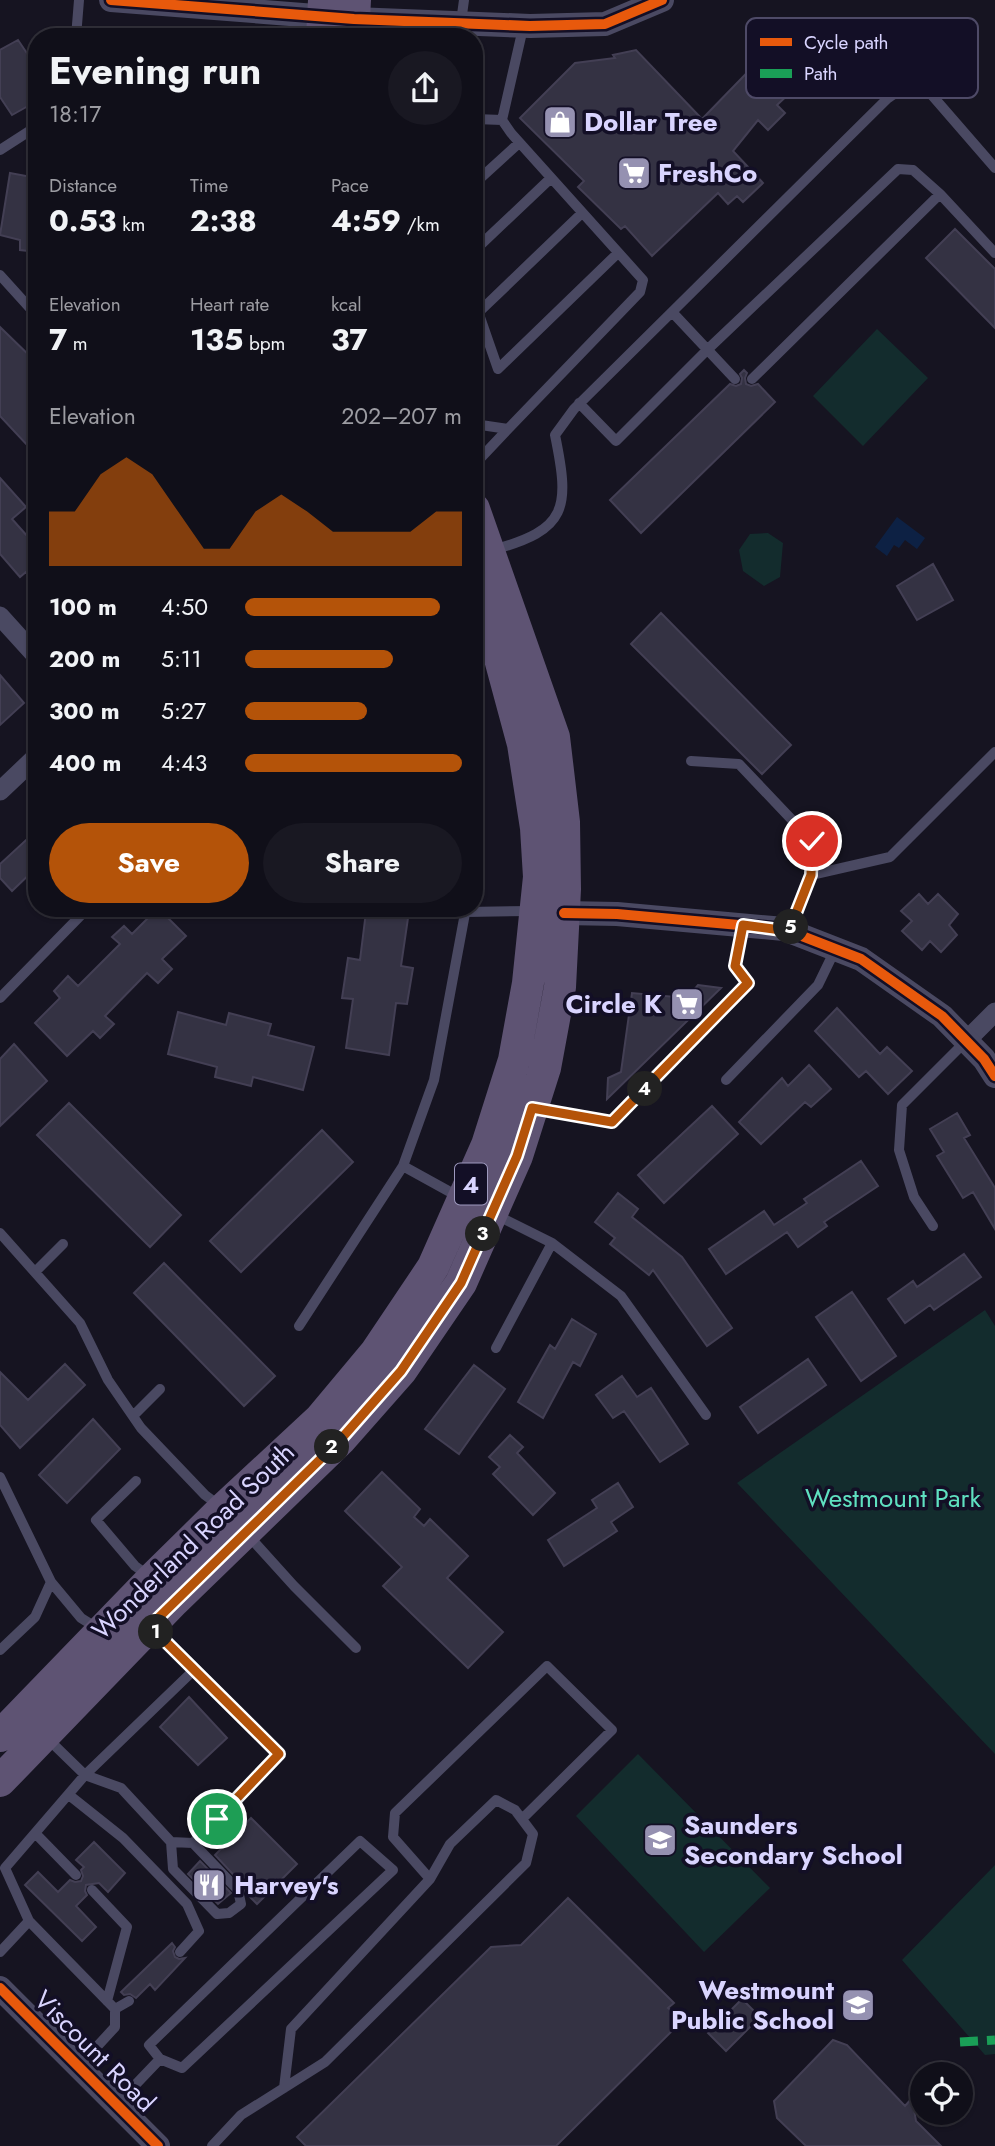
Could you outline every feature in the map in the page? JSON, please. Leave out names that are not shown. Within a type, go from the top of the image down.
[{"type":"main road","name":"Wonderland Road South","points":[[0,1781],[34,1725],[101,1631],[163,1590],[234,1520],[341,1439],[401,1371],[461,1283],[478,1206],[487,1145],[514,1060],[528,983],[550,912],[564,822],[554,737],[483,556]]},
{"type":"main road","name":"Wonderland Road South","points":[[478,1206],[517,1156],[545,1068],[560,987],[550,912],[539,877],[536,828],[523,744],[499,655],[483,611]]},
{"type":"main road","name":"Wonderland Road South","points":[[0,1736],[34,1725],[150,1626],[163,1590]]},
{"type":"street","points":[[111,0],[354,19],[463,11],[524,26],[606,24],[662,0]]},
{"type":"street","points":[[0,616],[28,647]]},
{"type":"street","points":[[0,791],[28,765]]},
{"type":"street","points":[[550,912],[617,914],[789,931],[862,959],[942,1016],[984,1059],[995,1076]]},
{"type":"street","points":[[966,1041],[995,1012]]},
{"type":"street","name":"Viscount Road","points":[[0,1988],[158,2146]]},
{"type":"lane","points":[[77,28],[79,0]]},
{"type":"lane","points":[[502,120],[524,26]]},
{"type":"lane","points":[[483,553],[523,542],[546,530],[561,508],[562,468],[555,435],[579,403],[888,98]]},
{"type":"lane","points":[[934,98],[995,168]]},
{"type":"lane","points":[[483,119],[502,120],[519,143],[643,280],[640,292],[483,455]]},
{"type":"lane","points":[[0,150],[28,133]]},
{"type":"lane","points":[[483,176],[519,143]]},
{"type":"lane","points":[[579,403],[616,441],[707,350],[898,169],[913,170],[940,194],[995,253]]},
{"type":"lane","points":[[483,242],[551,178]]},
{"type":"lane","points":[[752,379],[940,194]]},
{"type":"lane","points":[[483,307],[582,213]]},
{"type":"lane","points":[[483,326],[498,369],[618,253]]},
{"type":"lane","points":[[0,275],[28,306]]},
{"type":"lane","points":[[673,313],[734,379]]},
{"type":"lane","points":[[483,425],[508,429]]},
{"type":"lane","points":[[811,875],[890,857],[995,752]]},
{"type":"lane","points":[[691,761],[738,764],[812,841],[811,875],[789,931]]},
{"type":"lane","points":[[483,910],[550,912]]},
{"type":"lane","points":[[0,998],[79,917]]},
{"type":"lane","points":[[299,1326],[403,1166],[434,1080],[465,917]]},
{"type":"lane","points":[[532,1108],[612,1122],[748,983],[735,966],[743,925]]},
{"type":"lane","points":[[726,1080],[818,985],[835,949]]},
{"type":"lane","points":[[933,1226],[914,1197],[899,1150],[902,1105],[966,1041]]},
{"type":"lane","points":[[403,1166],[552,1243],[621,1296],[706,1415]]},
{"type":"lane","points":[[0,1233],[80,1323],[108,1380],[141,1428],[205,1495],[234,1520],[294,1586],[356,1648]]},
{"type":"lane","points":[[496,1348],[552,1243]]},
{"type":"lane","points":[[35,1272],[63,1244]]},
{"type":"lane","points":[[133,1416],[160,1389]]},
{"type":"lane","points":[[0,1477],[45,1573],[81,1618],[101,1631]]},
{"type":"lane","points":[[136,1481],[96,1520],[135,1566],[163,1590]]},
{"type":"lane","points":[[0,1650],[35,1617],[51,1582]]},
{"type":"lane","points":[[150,1626],[279,1754],[193,1843]]},
{"type":"lane","points":[[430,1879],[393,1836],[396,1813],[547,1666],[612,1730],[522,1819]]},
{"type":"lane","points":[[111,2005],[29,1921],[5,1868],[85,1776],[195,1669]]},
{"type":"lane","points":[[34,1725],[85,1776],[121,1788],[170,1842],[173,1869],[217,1914],[229,1913],[241,1904],[238,1890],[193,1843],[170,1842]]},
{"type":"lane","points":[[69,1794],[123,1838],[187,1904],[199,1931],[180,1952]]},
{"type":"lane","points":[[212,2146],[241,2115],[284,2088],[325,2062],[526,1863],[533,1834],[515,1810],[496,1800],[450,1844],[430,1879],[290,2029],[284,2088]]},
{"type":"lane","points":[[35,1833],[76,1875]]},
{"type":"lane","points":[[360,1841],[393,1870],[182,2068],[160,2059],[149,2045],[360,1841]]},
{"type":"lane","points":[[79,2066],[115,2027],[111,2005],[127,1927],[92,1890]]},
{"type":"lane","points":[[0,1952],[29,1921]]},
{"type":"lane","points":[[111,2005],[129,2001]]},
{"type":"lane","points":[[117,2104],[160,2059]]},
{"type":"green space","points":[[877,329],[928,378],[863,446],[813,396]]},
{"type":"green space","points":[[768,533],[783,543],[780,577],[764,586],[743,571],[739,550],[750,534]]},
{"type":"green space","name":"Westmount Park","points":[[985,1310],[995,1326],[995,1754],[737,1483]]},
{"type":"green space","points":[[638,1754],[770,1888],[704,1952],[576,1816]]},
{"type":"green space","points":[[995,1865],[995,2054],[985,2055],[902,1960]]},
{"type":"water","points":[[897,517],[925,538],[917,549],[905,540],[899,548],[894,545],[887,556],[875,547]]},
{"type":"building","points":[[18,40],[28,55],[28,106],[12,115],[0,97],[0,50]]},
{"type":"building","points":[[636,50],[702,119],[746,74],[746,98],[785,98],[777,105],[785,113],[768,130],[758,120],[733,151],[763,183],[743,202],[737,196],[728,204],[718,193],[652,256],[625,226],[621,229],[578,187],[584,181],[520,118],[575,63],[615,58],[613,55]]},
{"type":"building","points":[[10,173],[28,176],[28,251],[20,250],[20,240],[0,235]]},
{"type":"building","points":[[955,229],[995,269],[995,328],[926,258]]},
{"type":"building","points":[[0,327],[28,354],[28,444],[0,416]]},
{"type":"building","points":[[744,370],[747,373],[746,384],[758,384],[775,402],[641,533],[610,500],[730,384],[741,384],[740,374]]},
{"type":"building","points":[[0,478],[26,507],[12,519],[28,537],[28,574],[26,572],[20,577],[0,554]]},
{"type":"building","points":[[933,564],[953,600],[917,620],[897,586]]},
{"type":"building","points":[[661,613],[791,745],[762,774],[631,644]]},
{"type":"building","points":[[0,675],[24,703],[0,725]]},
{"type":"building","points":[[28,838],[28,876],[12,891],[0,878],[0,864]]},
{"type":"building","points":[[919,894],[928,904],[938,894],[958,914],[949,925],[957,935],[941,952],[930,941],[922,950],[902,931],[912,921],[901,911]]},
{"type":"building","points":[[149,917],[167,917],[186,936],[162,959],[172,969],[158,983],[147,973],[105,1016],[114,1024],[100,1038],[93,1031],[67,1056],[35,1023],[60,998],[54,991],[68,976],[78,986],[120,944],[112,937],[124,926],[132,934]]},
{"type":"building","points":[[365,917],[408,918],[401,966],[413,968],[407,1004],[396,1003],[389,1055],[346,1048],[353,999],[342,998],[348,958],[360,960]]},
{"type":"building","points":[[698,985],[721,988],[607,1099],[608,1078],[621,1072],[632,993],[687,998]]},
{"type":"building","points":[[837,1008],[880,1054],[887,1047],[912,1071],[888,1094],[866,1071],[859,1077],[815,1031]]},
{"type":"building","points":[[178,1012],[226,1025],[229,1013],[271,1024],[268,1035],[314,1047],[303,1090],[253,1077],[251,1086],[215,1077],[217,1067],[168,1054]]},
{"type":"building","points":[[14,1044],[47,1081],[0,1126],[0,1059]]},
{"type":"building","points":[[809,1065],[831,1089],[811,1107],[805,1102],[761,1144],[739,1122],[782,1078],[788,1086]]},
{"type":"building","points":[[69,1103],[181,1215],[150,1247],[37,1135]]},
{"type":"building","points":[[712,1106],[738,1134],[664,1203],[638,1175]]},
{"type":"building","points":[[957,1113],[970,1135],[964,1138],[995,1188],[995,1229],[973,1192],[963,1198],[937,1156],[944,1152],[930,1129]]},
{"type":"building","points":[[322,1130],[353,1162],[241,1272],[210,1241]]},
{"type":"building","points":[[861,1161],[878,1186],[824,1222],[827,1226],[798,1247],[787,1232],[726,1274],[709,1249],[764,1211],[774,1225],[807,1203],[804,1199]]},
{"type":"building","points":[[618,1193],[638,1209],[632,1217],[682,1257],[732,1328],[707,1346],[653,1270],[649,1275],[610,1244],[615,1238],[595,1222]]},
{"type":"building","points":[[964,1254],[981,1277],[934,1310],[930,1305],[905,1323],[888,1299],[913,1281],[917,1287]]},
{"type":"building","points":[[164,1263],[275,1376],[244,1406],[134,1293]]},
{"type":"building","points":[[852,1292],[896,1356],[861,1381],[816,1317]]},
{"type":"building","points":[[572,1319],[596,1334],[580,1366],[573,1362],[543,1418],[518,1402],[550,1345],[555,1349]]},
{"type":"building","points":[[808,1359],[826,1385],[758,1433],[740,1407]]},
{"type":"building","points":[[65,1364],[85,1385],[20,1448],[0,1425],[0,1372],[28,1400]]},
{"type":"building","points":[[474,1365],[505,1389],[459,1454],[425,1429]]},
{"type":"building","points":[[622,1376],[637,1397],[651,1388],[688,1444],[660,1462],[624,1411],[613,1418],[596,1395]]},
{"type":"building","points":[[93,1419],[120,1449],[67,1503],[39,1475]]},
{"type":"building","points":[[510,1435],[523,1447],[517,1453],[555,1493],[533,1515],[493,1474],[500,1467],[489,1457]]},
{"type":"building","points":[[382,1472],[420,1509],[414,1517],[424,1526],[430,1519],[468,1556],[447,1578],[503,1632],[468,1668],[383,1586],[402,1567],[345,1511]]},
{"type":"building","points":[[618,1483],[633,1507],[611,1522],[617,1531],[564,1566],[548,1540],[597,1508],[592,1500]]},
{"type":"building","points":[[189,1697],[227,1738],[198,1765],[160,1727]]},
{"type":"building","points":[[251,1818],[297,1864],[257,1904],[215,1855]]},
{"type":"building","points":[[94,1842],[125,1873],[108,1892],[99,1883],[86,1885],[87,1895],[76,1906],[96,1927],[82,1941],[25,1885],[38,1872],[58,1892],[70,1880],[81,1881],[81,1870],[84,1867],[76,1860]]},
{"type":"building","name":"Harvey's","points":[[200,1861],[231,1893],[218,1904],[188,1874]]},
{"type":"building","points":[[568,1898],[674,2003],[668,2008],[683,2020],[556,2146],[306,2146],[297,2137],[491,1947],[521,1945]]},
{"type":"building","points":[[172,1943],[175,1957],[185,1958],[155,1990],[150,1984],[136,1998],[130,1994],[124,1995],[121,1992]]},
{"type":"building","points":[[742,1999],[760,2017],[726,2051],[708,2033]]},
{"type":"building","points":[[833,2040],[847,2045],[905,2106],[910,2100],[910,2125],[920,2125],[941,2146],[806,2146],[777,2118],[774,2101]]},
{"type":"marked path","points":[[960,2042],[995,2040]]},
{"type":"cycle path","points":[[111,0],[354,19],[530,26],[605,24],[662,0]]},
{"type":"cycle path","points":[[564,913],[617,914],[784,929],[861,959],[942,1016],[984,1059],[995,1076]]},
{"type":"cycle path","points":[[0,1988],[158,2146]]},
{"type":"place","name":"Dollar Tree","points":[[560,122]]},
{"type":"place","name":"FreshCo","points":[[634,173]]},
{"type":"place","name":"Circle K","points":[[687,1004]]},
{"type":"place","name":"Saunders Secondary School","points":[[660,1840]]},
{"type":"place","name":"Harvey's","points":[[209,1885]]},
{"type":"place","name":"Westmount Public School","points":[[858,2005]]},
{"type":"route","points":[[217,1819],[279,1754],[150,1626],[341,1439],[401,1371],[461,1283],[517,1156],[532,1108],[612,1122],[748,983],[735,966],[743,925],[789,931],[811,875],[812,841]]}]
